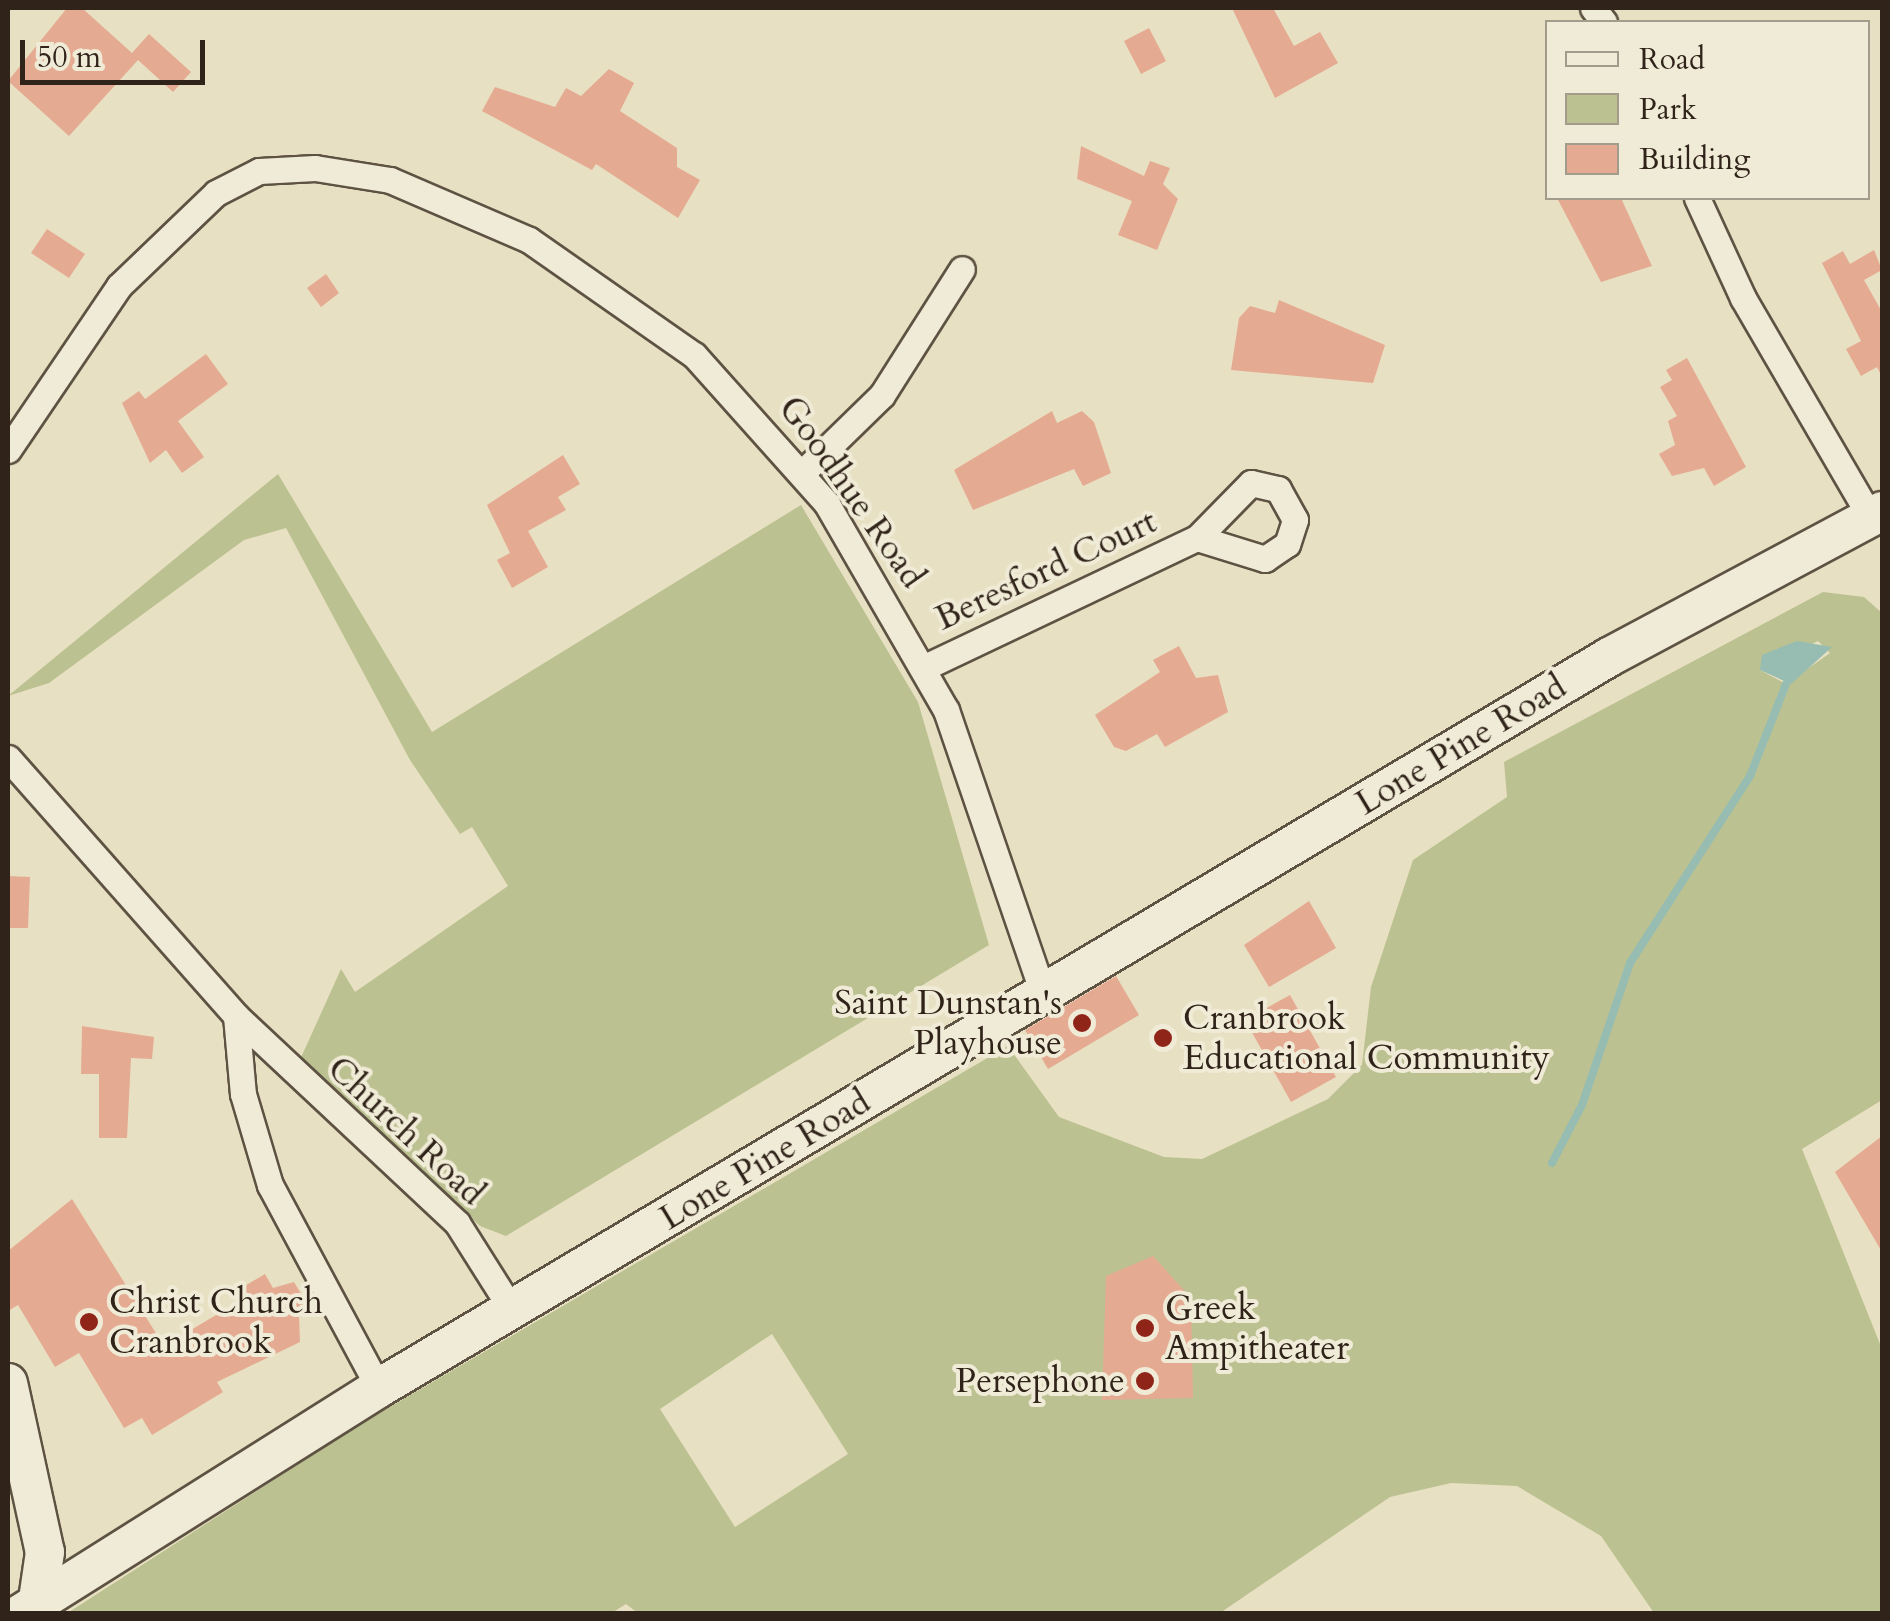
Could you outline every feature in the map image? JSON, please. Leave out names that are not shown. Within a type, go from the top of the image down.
[{"type":"street","name":"Goodhue Road","points":[[8,450],[83,330],[150,252],[216,192],[285,166],[390,180],[567,260],[707,366],[804,472],[925,667],[978,792],[1043,994]]},
{"type":"street","points":[[1698,200],[1743,298],[1877,514]]},
{"type":"street","points":[[804,472],[882,395],[962,269]]},
{"type":"street","name":"Lone Pine Road","points":[[31,1610],[379,1388],[1609,657],[1877,514]]},
{"type":"street","name":"Beresford Court","points":[[925,667],[1197,538]]},
{"type":"street","name":"Church Road","points":[[8,758],[236,1016],[456,1223],[512,1310]]},
{"type":"street","points":[[236,1016],[243,1094],[270,1184],[379,1388]]},
{"type":"street","points":[[8,1382],[45,1552],[31,1610]]},
{"type":"green space","points":[[278,474],[432,732],[801,505],[918,702],[989,945],[506,1236],[480,1226],[299,1062],[341,969],[355,992],[508,886],[472,827],[460,834],[410,760],[286,528],[244,540],[49,683],[8,696]]},
{"type":"green space","name":"Cranbrook Educational Community","points":[[1823,592],[1864,597],[1882,613],[1882,1100],[1802,1149],[1882,1349],[1882,1613],[1654,1613],[1601,1536],[1517,1486],[1451,1483],[1390,1497],[1220,1613],[639,1614],[626,1604],[610,1614],[66,1614],[364,1422],[1008,1046],[1059,1117],[1164,1157],[1202,1159],[1328,1099],[1362,1065],[1371,987],[1413,860],[1507,797],[1504,762]],"holes":[[[1818,641],[1830,653],[1786,684],[1760,670]],[[772,1334],[848,1454],[735,1527],[660,1409]]]},
{"type":"water","points":[[1797,641],[1832,647],[1791,684],[1760,670],[1762,655]]},
{"type":"building","points":[[67,8],[82,8],[132,53],[149,34],[191,72],[173,92],[138,60],[69,136],[8,81]]},
{"type":"building","points":[[1232,8],[1273,8],[1294,46],[1320,32],[1338,63],[1275,98]]},
{"type":"building","points":[[1149,28],[1166,61],[1141,74],[1124,41]]},
{"type":"building","points":[[609,69],[634,83],[620,111],[677,148],[677,167],[700,180],[678,218],[596,164],[592,170],[482,111],[495,87],[555,107],[566,88],[581,96]]},
{"type":"building","points":[[1081,146],[1144,176],[1150,161],[1170,168],[1163,184],[1178,199],[1157,250],[1118,235],[1132,201],[1077,179]]},
{"type":"building","points":[[1558,200],[1622,200],[1652,266],[1601,282]]},
{"type":"building","points":[[47,229],[85,254],[69,278],[31,253]]},
{"type":"building","points":[[1874,250],[1882,270],[1864,280],[1882,312],[1882,377],[1877,367],[1861,376],[1846,349],[1861,341],[1822,263],[1843,251],[1850,264]]},
{"type":"building","points":[[326,274],[339,293],[321,307],[307,288]]},
{"type":"building","points":[[1279,300],[1385,345],[1373,383],[1231,370],[1239,318],[1250,306],[1275,313]]},
{"type":"building","points":[[206,354],[228,384],[178,421],[204,457],[182,473],[166,450],[150,463],[122,403],[139,391],[145,399]]},
{"type":"building","points":[[1687,358],[1746,467],[1714,486],[1704,468],[1672,476],[1659,454],[1675,445],[1668,421],[1677,416],[1660,387],[1672,380],[1666,370]]},
{"type":"building","points":[[1052,411],[1057,423],[1082,411],[1094,422],[1111,473],[1083,486],[1074,469],[973,510],[954,470]]},
{"type":"building","points":[[563,455],[580,484],[558,497],[566,510],[528,531],[548,567],[512,588],[497,560],[510,553],[487,505]]},
{"type":"building","points":[[1179,646],[1196,678],[1218,675],[1228,712],[1165,747],[1157,734],[1126,751],[1114,747],[1095,715],[1160,672],[1153,660]]},
{"type":"building","points":[[8,876],[30,877],[28,928],[8,928]]},
{"type":"building","points":[[1309,901],[1336,948],[1269,987],[1244,945]]},
{"type":"building","name":"Saint Dunstan's Playhouse","points":[[1116,976],[1139,1015],[1048,1069],[1025,1030]]},
{"type":"building","points":[[1290,995],[1336,1077],[1291,1102],[1245,1020]]},
{"type":"building","points":[[82,1026],[154,1037],[152,1059],[131,1058],[127,1138],[99,1138],[99,1074],[81,1074]]},
{"type":"building","points":[[1882,1136],[1882,1252],[1835,1172]]},
{"type":"building","name":"Christ Church Cranbrook","points":[[72,1199],[164,1346],[238,1302],[233,1293],[265,1274],[273,1288],[294,1282],[310,1309],[299,1315],[300,1342],[217,1382],[223,1392],[152,1435],[142,1418],[124,1428],[79,1353],[55,1367],[18,1305],[8,1311],[8,1251]]},
{"type":"building","name":"Greek Ampitheater","points":[[1153,1256],[1191,1298],[1193,1398],[1102,1400],[1106,1276]]},
{"type":"waterway","points":[[1552,1163],[1582,1105],[1630,963],[1750,776],[1786,684]]},
{"type":"place","name":"Saint Dunstan's Playhouse","points":[[1082,1023]]},
{"type":"place","name":"Cranbrook Educational Community","points":[[1163,1038]]},
{"type":"place","name":"Christ Church Cranbrook","points":[[89,1322]]},
{"type":"place","name":"Greek Ampitheater","points":[[1145,1328]]},
{"type":"place","name":"Persephone","points":[[1145,1381]]}]
